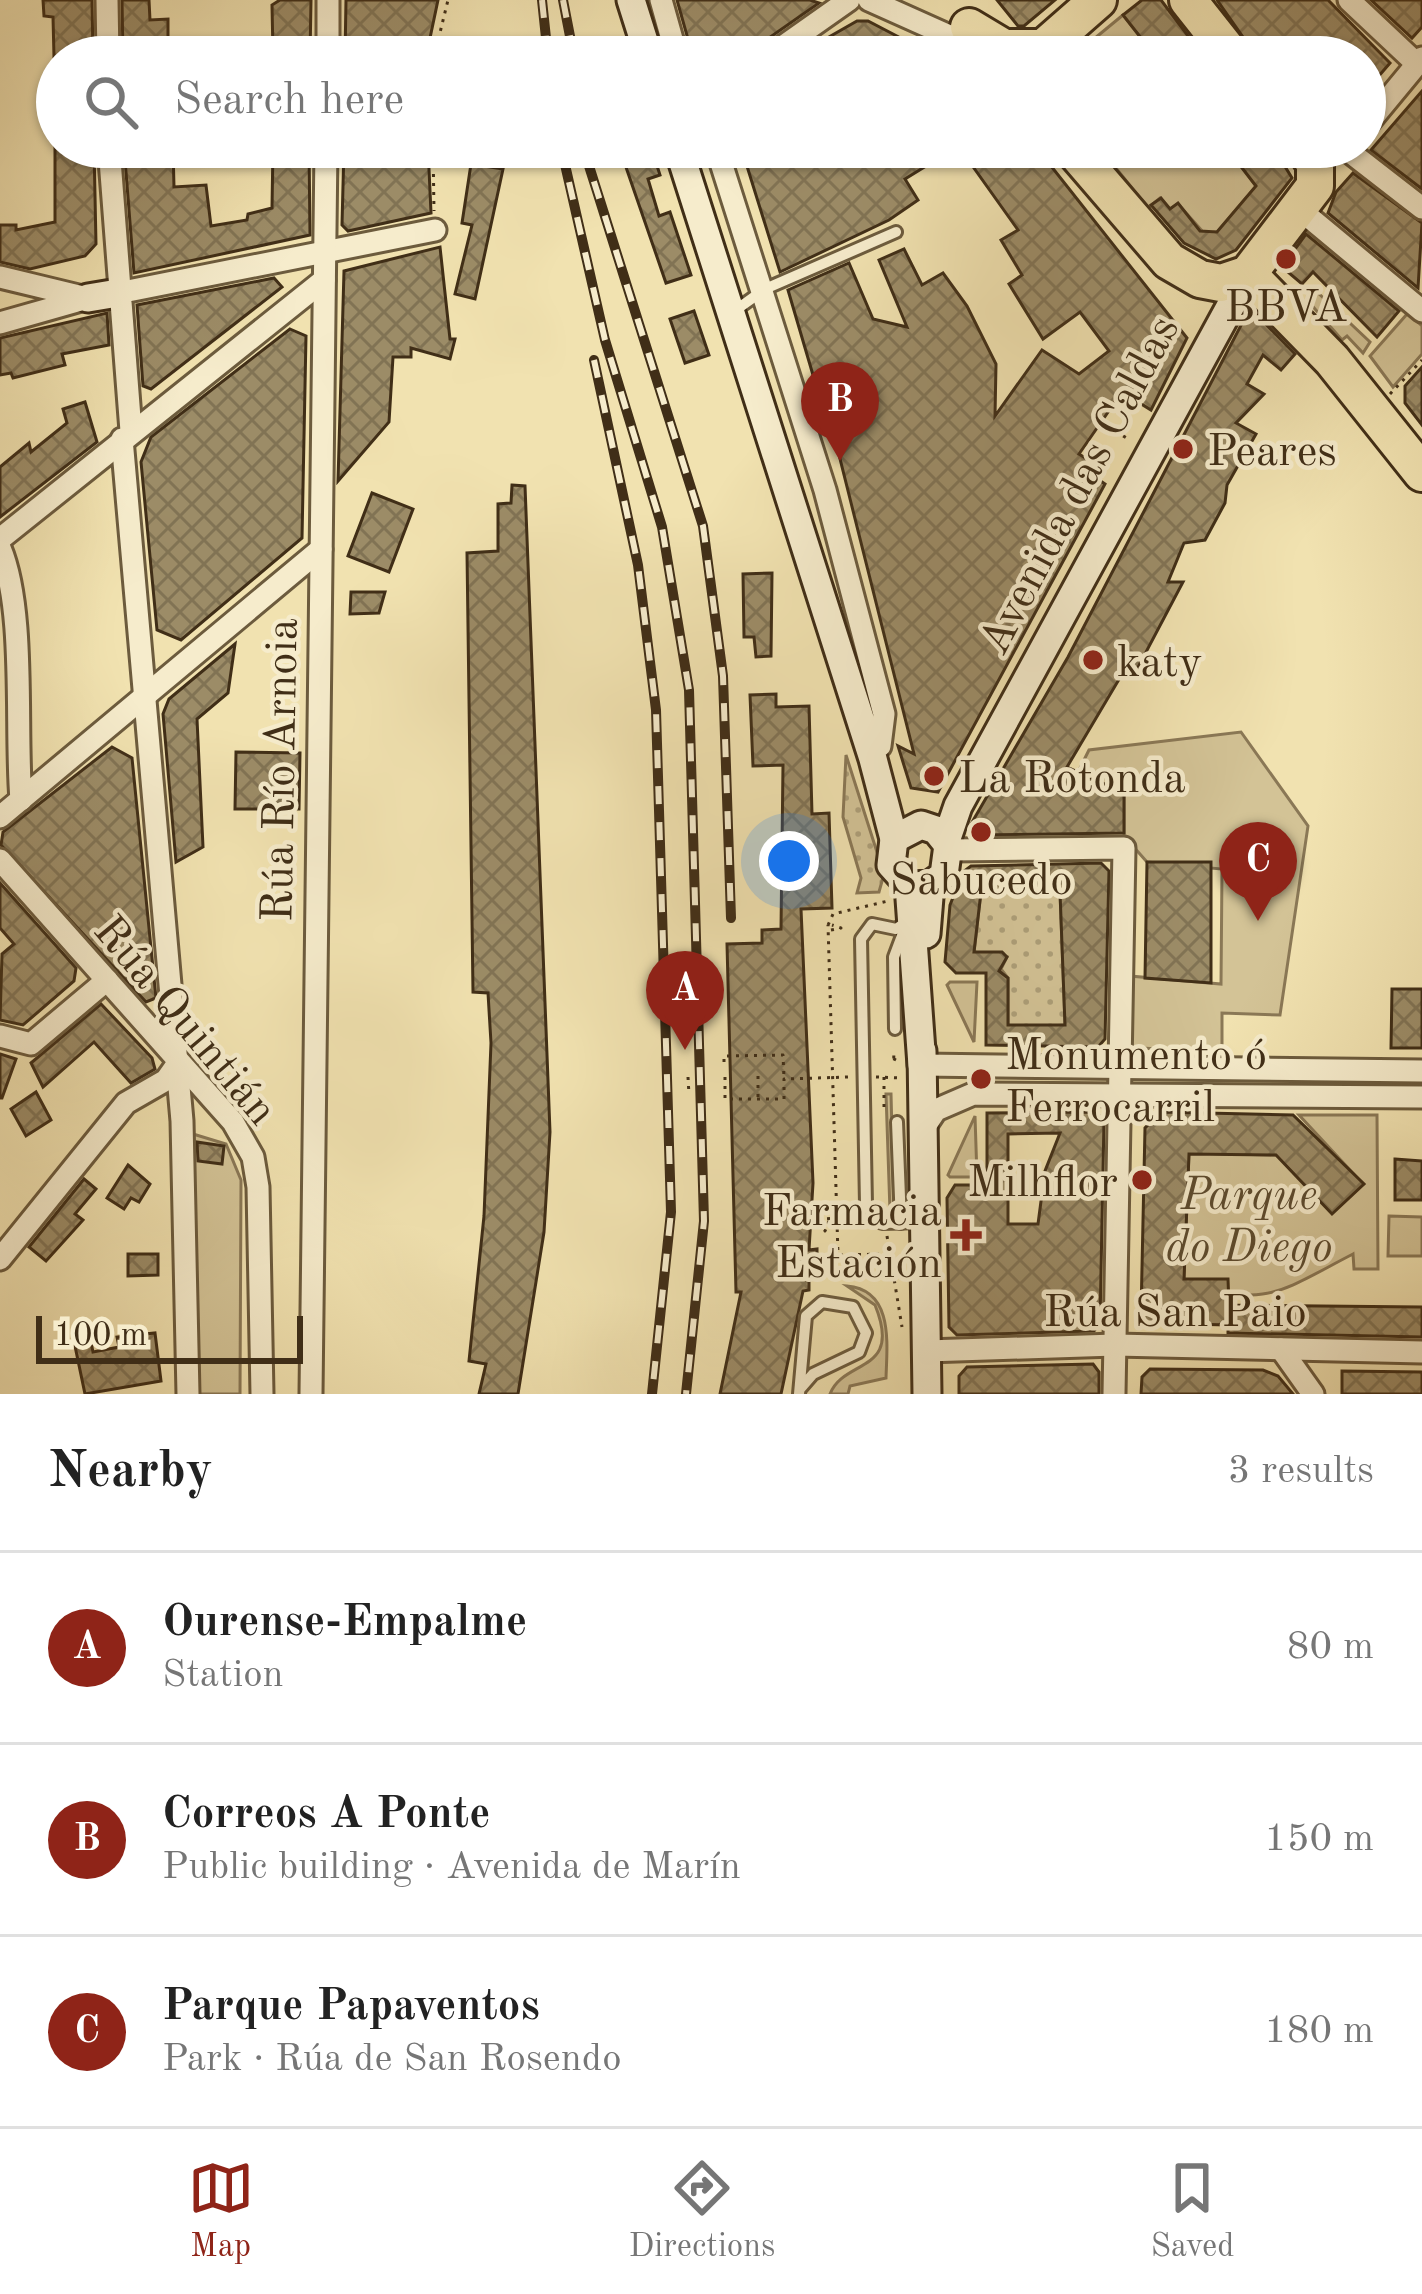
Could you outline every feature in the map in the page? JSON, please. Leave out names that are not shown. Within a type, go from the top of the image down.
[{"type":"highway","points":[[1056,36],[1098,0]]},
{"type":"highway","points":[[1188,0],[1216,36]]},
{"type":"highway","points":[[1090,168],[1178,268],[1221,283],[1248,274],[1374,411],[1422,473]]},
{"type":"highway","name":"Avenida das Caldas","points":[[1248,274],[1321,168]]},
{"type":"main road","points":[[631,0],[642,36]]},
{"type":"main road","points":[[685,168],[792,504],[863,685],[873,756],[903,833],[891,865],[920,885]]},
{"type":"main road","name":"Avenida das Caldas","points":[[948,845],[958,806],[1248,274]]},
{"type":"main road","points":[[88,298],[118,292]]},
{"type":"main road","points":[[903,833],[931,827],[948,845],[947,870],[920,885],[909,920],[905,1066],[927,1394]]},
{"type":"main road","points":[[905,1066],[920,885]]},
{"type":"street","points":[[107,0],[108,36]]},
{"type":"street","points":[[328,0],[328,36]]},
{"type":"street","points":[[661,0],[671,36]]},
{"type":"street","points":[[798,36],[849,0]]},
{"type":"street","points":[[869,0],[973,34]]},
{"type":"street","points":[[1349,0],[1420,61],[1386,102]]},
{"type":"street","points":[[111,168],[144,699],[178,1063],[188,1394]]},
{"type":"street","name":"Rúa Río Arnoia","points":[[311,1394],[326,168]]},
{"type":"street","points":[[723,168],[825,490],[863,685]]},
{"type":"street","points":[[1327,168],[1422,311]]},
{"type":"street","points":[[1333,168],[1422,208]]},
{"type":"street","points":[[118,292],[435,230]]},
{"type":"street","points":[[0,277],[88,298]]},
{"type":"street","points":[[0,539],[324,280]]},
{"type":"street","points":[[36,286],[36,314]]},
{"type":"street","points":[[0,323],[88,298]]},
{"type":"street","points":[[792,504],[825,490]]},
{"type":"street","points":[[0,548],[8,566],[14,632],[21,800]]},
{"type":"street","points":[[0,817],[321,549]]},
{"type":"street","points":[[948,845],[1124,848],[1114,1394]]},
{"type":"street","name":"Rúa Quintián","points":[[0,860],[233,1122],[253,1157],[262,1394]]},
{"type":"street","points":[[0,1036],[31,1044],[107,980]]},
{"type":"street","points":[[0,1259],[126,1103],[166,1080],[178,1063]]},
{"type":"street","points":[[905,1066],[1422,1071]]},
{"type":"street","points":[[910,1127],[974,1094],[1422,1097]]},
{"type":"street","name":"Rúa San Paio","points":[[927,1351],[1115,1345],[1422,1352]]},
{"type":"street","points":[[1281,1349],[1313,1394]]},
{"type":"lane","points":[[731,313],[765,289],[896,232]]},
{"type":"lane","points":[[895,1029],[894,957],[909,920]]},
{"type":"lane","points":[[909,920],[896,929],[872,924],[861,939],[866,1204],[878,1221],[912,1223]]},
{"type":"lane","points":[[822,1302],[853,1306],[866,1333],[859,1352],[813,1374],[800,1392],[806,1316],[822,1302]]},
{"type":"path","points":[[439,36],[448,0]]},
{"type":"path","points":[[434,168],[435,230]]},
{"type":"path","points":[[1374,411],[1422,360]]},
{"type":"path","points":[[1100,422],[1132,441]]},
{"type":"path","points":[[831,931],[841,928],[828,925],[838,1255]]},
{"type":"path","points":[[724,1062],[724,1056],[783,1055],[784,1099],[725,1099],[725,1077]]},
{"type":"path","points":[[874,1077],[905,1066]]},
{"type":"path","points":[[758,1076],[758,1099]]},
{"type":"path","points":[[688,1077],[689,1095]]},
{"type":"path","points":[[784,1078],[849,1077]]},
{"type":"path","points":[[829,1221],[825,1231],[823,1219],[837,1218]]},
{"type":"path","points":[[887,1235],[903,1332]]},
{"type":"path","points":[[781,1257],[888,1255]]},
{"type":"green space","points":[[1123,15],[1140,36],[1098,36]]},
{"type":"green space","points":[[1116,168],[1242,168],[1256,186],[1217,232],[1204,233],[1178,204],[1170,209],[1160,198],[1148,208]]},
{"type":"green space","points":[[1316,291],[1370,342],[1363,353],[1347,336],[1342,340],[1308,301]]},
{"type":"green space","points":[[1408,313],[1422,326],[1422,354],[1393,387],[1370,356]]},
{"type":"green space","points":[[1241,732],[1308,826],[1280,1015],[1222,1013],[1222,1053],[1126,1047],[1129,976],[1221,984],[1222,869],[1147,862],[1124,836],[1124,793],[1078,772],[1089,750]]},
{"type":"green space","points":[[846,755],[884,874],[879,892],[857,893],[861,878],[843,817]]},
{"type":"green space","points":[[981,892],[1060,892],[1065,1025],[1008,1029],[1008,978],[1001,969],[1007,957],[974,952]]},
{"type":"green space","points":[[977,982],[974,1042],[947,985]]},
{"type":"green space","points":[[886,1094],[891,1094],[894,1210],[890,1211]]},
{"type":"green space","name":"Parque do Diego","points":[[1299,1115],[1377,1115],[1378,1269],[1354,1269],[1353,1254],[1289,1287],[1254,1295],[1211,1289],[1184,1279],[1189,1153],[1276,1155],[1363,1184]]},
{"type":"green space","points":[[975,1116],[977,1177],[950,1177],[948,1175]]},
{"type":"green space","points":[[193,1134],[226,1144],[241,1180],[240,1394],[196,1394]]},
{"type":"green space","points":[[1389,1216],[1422,1217],[1422,1256],[1388,1256]]},
{"type":"green space","points":[[847,1286],[873,1297],[880,1308],[886,1335],[886,1378],[850,1386],[848,1394],[830,1394],[837,1383],[877,1354],[882,1343],[875,1305]]},
{"type":"building","points":[[43,0],[92,0],[93,36],[53,36],[53,17],[44,16]]},
{"type":"building","points":[[122,0],[149,0],[150,20],[168,19],[168,36],[123,36]]},
{"type":"building","points":[[280,0],[311,0],[310,36],[273,36],[272,5]]},
{"type":"building","points":[[346,0],[438,0],[430,36],[345,36]]},
{"type":"building","points":[[677,0],[819,3],[772,36],[687,36]]},
{"type":"building","points":[[997,0],[1055,0],[1018,26]]},
{"type":"building","points":[[1142,0],[1161,0],[1188,36],[1140,36],[1123,15]]},
{"type":"building","points":[[1217,0],[1328,0],[1363,36],[1242,36]]},
{"type":"building","points":[[1371,0],[1422,0],[1422,27],[1412,38]]},
{"type":"building","points":[[857,21],[868,21],[897,36],[831,36]]},
{"type":"building","points":[[1422,91],[1422,189],[1386,161],[1386,133]]},
{"type":"building","points":[[55,168],[94,168],[96,244],[85,256],[30,269],[0,262],[0,225],[16,225],[16,230],[55,222]]},
{"type":"building","points":[[126,168],[174,168],[174,187],[206,185],[211,226],[247,220],[248,214],[272,208],[273,168],[309,168],[310,235],[134,273]]},
{"type":"building","points":[[343,168],[429,168],[431,213],[348,231],[342,225]]},
{"type":"building","points":[[470,168],[503,169],[475,299],[455,294],[472,225],[462,223]]},
{"type":"building","points":[[626,168],[658,168],[660,175],[648,179],[659,216],[670,212],[691,275],[666,283]]},
{"type":"building","points":[[748,168],[923,168],[905,179],[918,200],[889,220],[780,272]]},
{"type":"building","points":[[974,168],[1053,168],[1187,338],[1151,410],[1122,392],[1079,454],[1090,461],[1086,471],[1105,484],[938,792],[911,788],[898,746],[914,754],[827,407],[823,409],[788,290],[849,263],[873,319],[907,327],[879,260],[904,249],[922,285],[943,273],[967,306],[996,364],[995,416],[1042,350],[1079,374],[1109,351],[1080,312],[1043,339],[1009,284],[1022,275],[1001,240],[1018,230]]},
{"type":"building","points":[[1242,168],[1286,168],[1292,178],[1236,250],[1216,259],[1184,243],[1151,205],[1161,198],[1170,209],[1178,203],[1200,231],[1217,232],[1256,186]]},
{"type":"building","points":[[1353,173],[1422,223],[1418,288],[1328,213],[1336,192]]},
{"type":"building","points":[[1306,234],[1399,311],[1377,337],[1313,272],[1302,284],[1282,267]]},
{"type":"building","points":[[440,247],[450,339],[455,339],[450,359],[411,348],[411,357],[393,357],[389,422],[338,481],[344,271]]},
{"type":"building","points":[[274,278],[282,287],[151,389],[143,386],[137,305]]},
{"type":"building","points":[[1250,308],[1295,354],[1281,370],[1263,355],[1247,384],[1264,394],[1236,423],[1256,434],[1227,485],[1225,503],[1205,540],[1184,543],[1168,582],[1183,582],[1135,673],[1121,676],[1067,767],[1124,793],[1124,833],[977,835],[971,824],[1068,657]]},
{"type":"building","points":[[694,311],[709,355],[685,363],[670,319]]},
{"type":"building","points":[[107,313],[109,345],[62,354],[65,365],[13,378],[11,373],[0,375],[0,338]]},
{"type":"building","points":[[290,329],[306,336],[302,538],[181,640],[157,630],[141,462],[151,437]]},
{"type":"building","points":[[1422,367],[1422,425],[1405,403],[1405,386]]},
{"type":"building","points":[[85,402],[97,442],[0,517],[0,467],[29,443],[31,452],[67,423],[63,409]]},
{"type":"building","points":[[512,485],[525,486],[550,1132],[544,1232],[518,1394],[479,1394],[486,1364],[469,1361],[484,1216],[491,1043],[488,993],[473,992],[467,553],[498,551],[498,504],[511,503]]},
{"type":"building","points":[[372,493],[413,509],[389,572],[348,556]]},
{"type":"building","points":[[772,573],[771,656],[756,657],[754,637],[744,637],[743,574]]},
{"type":"building","points":[[351,592],[385,592],[379,613],[350,614]]},
{"type":"building","points":[[235,644],[228,693],[197,719],[203,847],[176,862],[163,714],[169,699]]},
{"type":"building","points":[[776,694],[776,707],[809,706],[812,814],[829,813],[832,908],[801,909],[813,1183],[809,1250],[817,1249],[817,1265],[809,1265],[809,1290],[803,1291],[781,1394],[720,1394],[741,1292],[736,1292],[727,944],[762,943],[762,930],[781,929],[783,765],[753,766],[750,695]]},
{"type":"building","points":[[112,747],[132,758],[156,998],[146,1002],[1,845],[3,832]]},
{"type":"building","points":[[236,752],[300,753],[299,809],[235,809]]},
{"type":"building","points":[[1147,862],[1211,862],[1211,983],[1145,978]]},
{"type":"building","points":[[1101,863],[1109,871],[1105,1039],[1098,1047],[986,1045],[986,973],[956,973],[945,962],[950,905],[963,872],[971,866]],"holes":[[[981,892],[1060,892],[1065,1025],[1008,1025],[1008,978],[999,971],[1007,957],[1002,952],[974,952]]]},
{"type":"building","points":[[0,883],[76,968],[74,981],[23,1025],[0,1020],[2,954],[14,944],[0,928]]},
{"type":"building","points":[[1392,989],[1422,989],[1422,1048],[1391,1048]]},
{"type":"building","points":[[101,1004],[152,1058],[155,1069],[131,1083],[94,1042],[43,1087],[31,1063]]},
{"type":"building","points":[[0,1054],[16,1059],[2,1098],[0,1098]]},
{"type":"building","points":[[36,1092],[51,1120],[26,1136],[11,1109]]},
{"type":"building","points":[[1096,1112],[1104,1121],[1100,1323],[1094,1331],[957,1335],[949,1327],[947,1198],[955,1185],[987,1185],[987,1113]],"holes":[[[1060,1133],[1045,1171],[1038,1224],[1008,1224],[1008,1134]]]},
{"type":"building","points":[[1161,1112],[1293,1115],[1364,1184],[1332,1214],[1276,1155],[1189,1154],[1184,1279],[1228,1279],[1229,1305],[1422,1307],[1422,1337],[1228,1333],[1228,1325],[1149,1323],[1141,1314],[1145,1128]]},
{"type":"building","points":[[197,1142],[224,1146],[222,1164],[198,1161]]},
{"type":"building","points":[[1395,1159],[1422,1161],[1422,1200],[1395,1200]]},
{"type":"building","points":[[128,1165],[150,1184],[139,1202],[131,1198],[124,1209],[107,1198]]},
{"type":"building","points":[[84,1179],[96,1189],[75,1214],[83,1220],[46,1261],[29,1247]]},
{"type":"building","points":[[128,1254],[158,1254],[158,1275],[128,1276]]},
{"type":"building","points":[[155,1333],[161,1381],[85,1394],[75,1346],[91,1342],[93,1352],[119,1347],[117,1337]]},
{"type":"building","points":[[1093,1364],[1099,1372],[1099,1394],[959,1394],[959,1376],[967,1367]]},
{"type":"building","points":[[1150,1369],[1263,1370],[1278,1376],[1293,1394],[1141,1394],[1142,1377]]},
{"type":"building","points":[[1342,1371],[1422,1372],[1422,1394],[1342,1394]]},
{"type":"railway","points":[[542,0],[546,36]]},
{"type":"railway","points":[[563,0],[570,36]]},
{"type":"railway","points":[[566,168],[605,340],[662,527],[689,690],[704,1221],[686,1394]]},
{"type":"railway","points":[[590,168],[703,526],[723,676],[731,918]]},
{"type":"railway","points":[[594,360],[638,565],[656,710],[671,1212],[652,1394]]},
{"type":"place","name":"BBVA","points":[[1286,259]]},
{"type":"place","name":"Peares","points":[[1183,449]]},
{"type":"place","name":"Correos A Ponte","points":[[840,461]]},
{"type":"place","name":"katy","points":[[1093,660]]},
{"type":"place","name":"La Rotonda","points":[[934,776]]},
{"type":"place","name":"Sabucedo","points":[[981,832]]},
{"type":"place","name":"Parque Papaventos","points":[[1258,921]]},
{"type":"place","name":"Ourense-Empalme","points":[[685,1050]]},
{"type":"place","name":"Monumento ó Ferrocarril","points":[[981,1079]]},
{"type":"place","name":"Milhflor","points":[[1142,1180]]},
{"type":"place","name":"Farmacia Estación","points":[[966,1235]]}]
